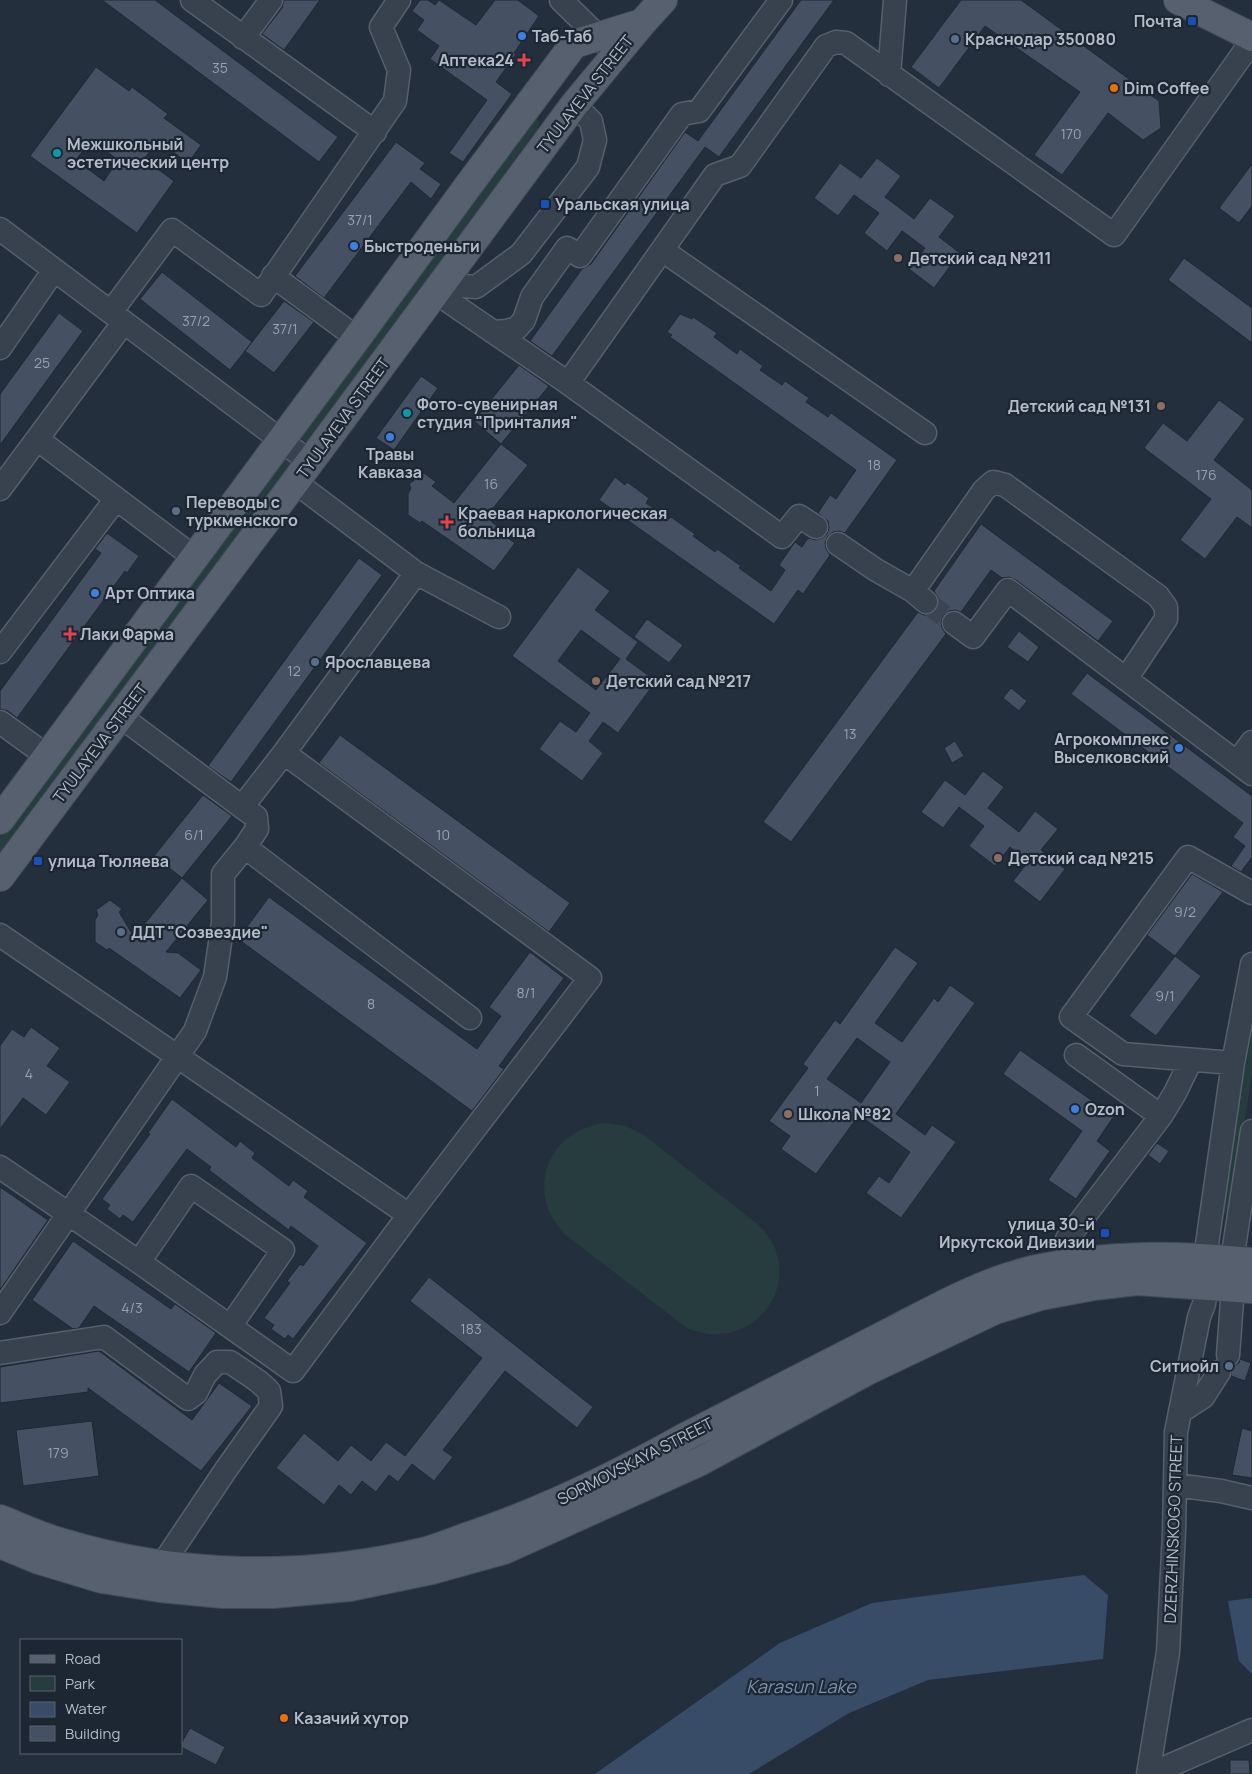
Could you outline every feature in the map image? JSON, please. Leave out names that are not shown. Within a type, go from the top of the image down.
[{"type":"main road","name":"TYULAYEVA STREET","points":[[0,877],[303,472],[574,105],[607,45],[642,23],[663,0]]},
{"type":"main road","points":[[1178,0],[1252,39]]},
{"type":"main road","name":"TYULAYEVA STREET","points":[[0,820],[574,44],[607,45]]},
{"type":"main road","points":[[545,83],[574,105]]},
{"type":"main road","name":"SORMOVSKAYA STREET","points":[[0,1544],[39,1560],[102,1579],[160,1588],[223,1594],[273,1594],[350,1587],[432,1570],[493,1541],[555,1502],[641,1461],[975,1288],[1036,1269],[1093,1259],[1134,1257],[1204,1258],[1242,1261]]},
{"type":"main road","name":"SORMOVSKAYA STREET","points":[[0,1519],[58,1542],[162,1565],[197,1568],[266,1570],[340,1567],[493,1541],[566,1523],[699,1462],[869,1370],[995,1310],[1041,1296],[1094,1286],[1137,1281],[1243,1288]]},
{"type":"street","points":[[192,0],[375,132]]},
{"type":"street","points":[[243,38],[271,0]]},
{"type":"street","points":[[0,489],[37,439],[172,230],[261,295],[395,101],[399,70],[382,26],[399,0]]},
{"type":"street","points":[[561,0],[607,45]]},
{"type":"street","points":[[547,303],[682,114],[699,111],[781,0]]},
{"type":"street","points":[[889,75],[896,0]]},
{"type":"street","points":[[568,383],[715,175],[740,166],[826,46],[836,42],[846,43],[1114,235],[1252,39]]},
{"type":"street","points":[[438,288],[476,287],[521,254],[588,167],[595,140],[592,120],[574,105]]},
{"type":"street","points":[[0,229],[281,440],[303,472],[416,573],[499,617]]},
{"type":"street","points":[[493,332],[517,328],[524,320],[532,297],[568,248],[580,256]]},
{"type":"street","points":[[662,250],[925,433]]},
{"type":"street","points":[[0,348],[54,270]]},
{"type":"street","points":[[274,276],[357,338]]},
{"type":"street","points":[[438,288],[493,332],[568,383],[782,537],[798,516],[816,527]]},
{"type":"street","points":[[37,439],[195,558]]},
{"type":"street","points":[[838,544],[919,596],[984,490],[994,482],[1005,485],[1158,596],[1166,607],[1166,619],[1126,679]]},
{"type":"street","points":[[0,652],[116,499]]},
{"type":"street","points":[[242,807],[416,573]]},
{"type":"street","points":[[954,623],[973,637],[1008,590],[1244,768],[1252,742]]},
{"type":"street","points":[[0,1313],[195,1032],[215,977],[223,922],[223,874],[257,829],[256,816],[120,716]]},
{"type":"street","points":[[0,722],[47,756]]},
{"type":"street","points":[[0,1167],[230,1325],[293,1371],[409,1215],[590,978],[284,753]]},
{"type":"street","points":[[245,847],[470,1018]]},
{"type":"street","points":[[1233,1063],[1123,1054],[1071,1017],[1188,857],[1252,893]]},
{"type":"street","points":[[0,935],[409,1215]]},
{"type":"street","points":[[1206,1286],[1204,1258],[1233,1063],[1252,964]]},
{"type":"street","points":[[1076,1055],[1161,1116]]},
{"type":"street","points":[[1071,1263],[1067,1238],[1161,1116],[1191,1060]]},
{"type":"street","points":[[1206,1286],[1242,1261],[1252,1131]]},
{"type":"street","points":[[139,1262],[191,1186],[275,1244],[283,1250],[230,1325]]},
{"type":"street","name":"DZERZHINSKOGO STREET","points":[[1149,1774],[1168,1652],[1176,1484],[1176,1432],[1206,1286]]},
{"type":"street","points":[[1180,1412],[1203,1397],[1224,1364],[1243,1288]]},
{"type":"street","points":[[0,1353],[104,1337],[188,1399],[196,1393],[205,1375],[217,1362],[230,1362],[269,1391],[271,1406],[224,1471],[162,1565]]},
{"type":"street","points":[[1176,1484],[1221,1490],[1252,1498]]},
{"type":"street","points":[[1149,1774],[1252,1730]]},
{"type":"green space","points":[[532,117],[540,123],[537,129],[313,437],[308,441],[303,441],[301,435]]},
{"type":"green space","points":[[286,457],[291,460],[289,470],[0,855],[0,836],[281,459]]},
{"type":"green space","points":[[1252,1034],[1252,1075],[1230,1211],[1224,1214],[1222,1211],[1238,1104]]},
{"type":"green space","points":[[605,1123],[626,1126],[645,1136],[756,1223],[772,1243],[779,1265],[778,1286],[769,1306],[755,1321],[735,1331],[712,1334],[687,1328],[567,1236],[554,1220],[546,1202],[544,1184],[547,1167],[555,1151],[568,1138],[585,1128]]},
{"type":"water","name":"Karasun Lake","points":[[1084,1575],[1108,1595],[1103,1659],[928,1680],[849,1713],[749,1774],[595,1774],[780,1643],[872,1603]]},
{"type":"water","points":[[1252,1598],[1252,1674],[1239,1661],[1228,1601]]},
{"type":"building","points":[[102,0],[155,0],[338,137],[319,162]]},
{"type":"building","points":[[284,0],[320,0],[284,50],[262,34],[282,8]]},
{"type":"building","points":[[420,0],[428,0],[435,5],[439,0],[476,25],[495,0],[518,0],[539,16],[496,82],[512,94],[463,162],[449,153],[487,100],[430,59],[439,46],[417,30],[424,20],[412,11]]},
{"type":"building","points":[[801,0],[834,0],[719,157],[705,147],[552,356],[530,341],[582,269],[591,264],[685,132],[698,141]]},
{"type":"building","points":[[961,0],[1021,0],[1159,101],[1161,128],[1143,140],[1108,113],[1062,175],[1034,155],[1080,92],[985,26],[939,88],[911,67]]},
{"type":"building","name":"Межшкольный эстетический центр","points":[[96,67],[129,91],[132,87],[168,114],[164,118],[201,145],[188,163],[158,141],[144,159],[174,181],[137,233],[30,156]],"holes":[[[91,140],[118,160],[104,181],[76,160]]]},
{"type":"building","points":[[396,142],[425,163],[420,169],[441,184],[431,199],[411,182],[324,298],[295,276]]},
{"type":"building","points":[[877,158],[901,176],[885,197],[914,219],[930,198],[955,216],[939,237],[960,253],[934,288],[909,269],[925,248],[902,231],[887,251],[864,233],[879,213],[854,195],[838,216],[814,198],[840,163],[861,178]]},
{"type":"building","points":[[1252,164],[1252,206],[1239,223],[1219,208]]},
{"type":"building","points":[[1184,258],[1252,308],[1252,343],[1168,280]]},
{"type":"building","points":[[162,272],[252,342],[230,370],[140,299]]},
{"type":"building","points":[[284,301],[314,322],[274,373],[245,351]]},
{"type":"building","points":[[59,313],[83,331],[0,445],[0,394]]},
{"type":"building","points":[[680,314],[692,319],[693,317],[717,333],[714,337],[737,354],[740,349],[763,366],[760,370],[782,385],[785,381],[809,398],[806,402],[828,417],[831,413],[897,460],[845,533],[833,532],[828,536],[825,543],[830,555],[803,594],[798,590],[774,624],[599,500],[615,477],[625,485],[627,482],[649,498],[646,503],[669,519],[671,517],[695,534],[693,536],[715,552],[717,549],[771,591],[785,570],[779,565],[795,542],[802,547],[808,538],[816,540],[827,534],[829,528],[828,521],[818,513],[830,495],[836,499],[856,470],[670,337],[672,335],[667,332]]},
{"type":"building","points":[[519,365],[549,386],[501,444],[474,421]]},
{"type":"building","name":"Фото-сувенирная студия \"Принталия\"","points":[[421,376],[438,388],[394,450],[376,438]]},
{"type":"building","points":[[1219,400],[1245,419],[1214,460],[1252,490],[1252,528],[1237,517],[1205,559],[1180,540],[1211,499],[1144,448],[1163,423],[1187,441]]},
{"type":"building","points":[[501,444],[528,465],[486,517],[497,526],[495,529],[515,543],[494,571],[422,521],[420,523],[408,515],[408,494],[411,488],[409,484],[424,473],[436,482],[432,486],[454,503]]},
{"type":"building","points":[[981,524],[1113,621],[1098,641],[1016,580],[1009,577],[1002,578],[991,570],[961,612],[949,611],[943,616],[942,628],[946,634],[791,842],[763,822],[918,612],[924,615],[936,610],[939,604],[934,591]]},
{"type":"building","points":[[107,533],[139,556],[127,573],[125,571],[17,718],[8,711],[0,709],[0,691],[101,553],[95,549]]},
{"type":"building","points":[[359,558],[382,575],[231,782],[208,766]]},
{"type":"building","points":[[578,567],[610,591],[595,610],[638,642],[626,659],[656,681],[618,733],[603,722],[589,741],[603,753],[582,781],[539,749],[560,721],[576,732],[590,713],[512,656]],"holes":[[[581,630],[620,659],[596,690],[558,661]]]},
{"type":"building","points":[[647,619],[683,645],[669,663],[634,637]]},
{"type":"building","points":[[1019,631],[1039,647],[1028,662],[1007,647]]},
{"type":"building","points":[[1087,673],[1252,796],[1252,857],[1241,872],[1231,866],[1245,846],[1233,837],[1243,823],[1071,694]]},
{"type":"building","points":[[1011,688],[1027,701],[1019,711],[1003,698]]},
{"type":"building","points":[[340,735],[570,903],[549,932],[319,763]]},
{"type":"building","points":[[955,741],[964,756],[952,763],[944,748]]},
{"type":"building","points":[[983,771],[1004,787],[988,808],[1019,832],[1035,811],[1058,829],[1041,850],[1065,869],[1040,902],[1013,881],[1028,862],[1010,847],[995,866],[969,846],[984,826],[959,807],[943,828],[921,812],[945,780],[965,795]]},
{"type":"building","points":[[203,795],[232,816],[182,878],[154,856]]},
{"type":"building","points":[[1192,874],[1223,892],[1175,956],[1147,935]]},
{"type":"building","points":[[182,878],[208,900],[166,952],[178,953],[201,970],[180,998],[109,948],[107,950],[95,942],[95,920],[98,915],[96,910],[110,900],[122,909],[119,912],[134,937]]},
{"type":"building","points":[[269,897],[477,1049],[501,1016],[489,1007],[530,952],[564,978],[499,1066],[504,1069],[472,1111],[238,939]]},
{"type":"building","points":[[895,947],[918,963],[875,1023],[902,1042],[934,998],[938,1002],[950,985],[975,1003],[896,1114],[925,1135],[932,1125],[956,1142],[901,1218],[866,1193],[879,1176],[889,1183],[910,1152],[859,1115],[816,1174],[781,1149],[790,1136],[769,1121],[808,1068],[803,1064],[835,1020],[840,1024]],"holes":[[[857,1038],[890,1062],[861,1103],[827,1079]]]},
{"type":"building","points":[[1175,956],[1201,976],[1156,1036],[1129,1016]]},
{"type":"building","points":[[31,1027],[60,1048],[47,1066],[70,1082],[46,1115],[23,1098],[0,1129],[0,1046],[12,1029],[24,1037]]},
{"type":"building","points":[[1020,1050],[1114,1116],[1097,1141],[1110,1151],[1076,1199],[1048,1180],[1082,1131],[1003,1074]]},
{"type":"building","points":[[172,1099],[236,1147],[240,1141],[255,1153],[252,1158],[289,1186],[293,1180],[308,1191],[304,1197],[367,1243],[293,1339],[288,1335],[285,1339],[271,1329],[274,1325],[264,1318],[290,1283],[287,1281],[300,1264],[303,1266],[318,1246],[291,1226],[289,1230],[255,1205],[209,1170],[211,1167],[187,1149],[133,1222],[123,1215],[120,1219],[107,1209],[110,1205],[102,1199],[150,1134],[148,1133]]},
{"type":"building","points":[[1157,1143],[1169,1151],[1160,1164],[1148,1155]]},
{"type":"building","points":[[0,1187],[48,1220],[0,1290]]},
{"type":"building","points":[[73,1241],[171,1309],[175,1304],[216,1333],[189,1372],[94,1306],[79,1328],[73,1329],[32,1300]]},
{"type":"building","points":[[429,1277],[593,1407],[577,1428],[505,1371],[443,1450],[453,1457],[434,1481],[412,1464],[398,1482],[389,1475],[376,1492],[362,1481],[351,1495],[339,1485],[324,1505],[276,1468],[304,1433],[338,1461],[351,1445],[371,1461],[386,1442],[405,1456],[482,1358],[410,1301]]},
{"type":"building","points":[[99,1351],[192,1420],[219,1383],[252,1406],[201,1471],[88,1388],[88,1392],[0,1403],[0,1367]]},
{"type":"building","points":[[1240,1359],[1251,1363],[1245,1381],[1231,1376],[1231,1367],[1239,1363]]},
{"type":"building","points":[[92,1421],[99,1476],[23,1486],[16,1430]]},
{"type":"building","points":[[1242,1428],[1252,1431],[1252,1478],[1232,1475]]},
{"type":"building","points":[[190,1728],[225,1747],[216,1765],[182,1748],[182,1742]]},
{"type":"building","points":[[1230,1760],[1249,1760],[1250,1774],[1230,1774]]},
{"type":"tunnel","points":[[926,602],[954,623]]},
{"type":"place","name":"Почта","points":[[1192,21]]},
{"type":"place","name":"Таб-Таб","points":[[522,36]]},
{"type":"place","name":"Краснодар 350080","points":[[955,39]]},
{"type":"place","name":"Аптека24","points":[[524,60]]},
{"type":"place","name":"Dim Coffee","points":[[1114,88]]},
{"type":"place","name":"Межшкольный эстетический центр","points":[[57,153]]},
{"type":"place","name":"Уральская улица","points":[[545,204]]},
{"type":"place","name":"Быстроденьги","points":[[354,246]]},
{"type":"place","name":"Детский сад №211","points":[[898,258]]},
{"type":"place","name":"Детский сад №131","points":[[1161,406]]},
{"type":"place","name":"Фото-сувенирная студия \"Принталия\"","points":[[407,413]]},
{"type":"place","name":"Травы Кавказа","points":[[390,437]]},
{"type":"place","name":"Переводы с туркменского","points":[[176,511]]},
{"type":"place","name":"Краевая наркологическая больница","points":[[447,522]]},
{"type":"place","name":"Арт Оптика","points":[[95,593]]},
{"type":"place","name":"Лаки Фарма","points":[[70,634]]},
{"type":"place","name":"Ярославцева","points":[[315,662]]},
{"type":"place","name":"Детский сад №217","points":[[596,681]]},
{"type":"place","name":"Агрокомплекс Выселковский","points":[[1179,748]]},
{"type":"place","name":"Детский сад №215","points":[[998,858]]},
{"type":"place","name":"улица Тюляева","points":[[38,861]]},
{"type":"place","name":"ДДТ \"Созвездие\"","points":[[121,932]]},
{"type":"place","name":"Ozon","points":[[1075,1109]]},
{"type":"place","name":"Школа №82","points":[[788,1114]]},
{"type":"place","name":"улица 30-й Иркутской Дивизии","points":[[1105,1233]]},
{"type":"place","name":"Ситиойл","points":[[1229,1366]]},
{"type":"place","name":"Казачий хутор","points":[[284,1718]]}]
